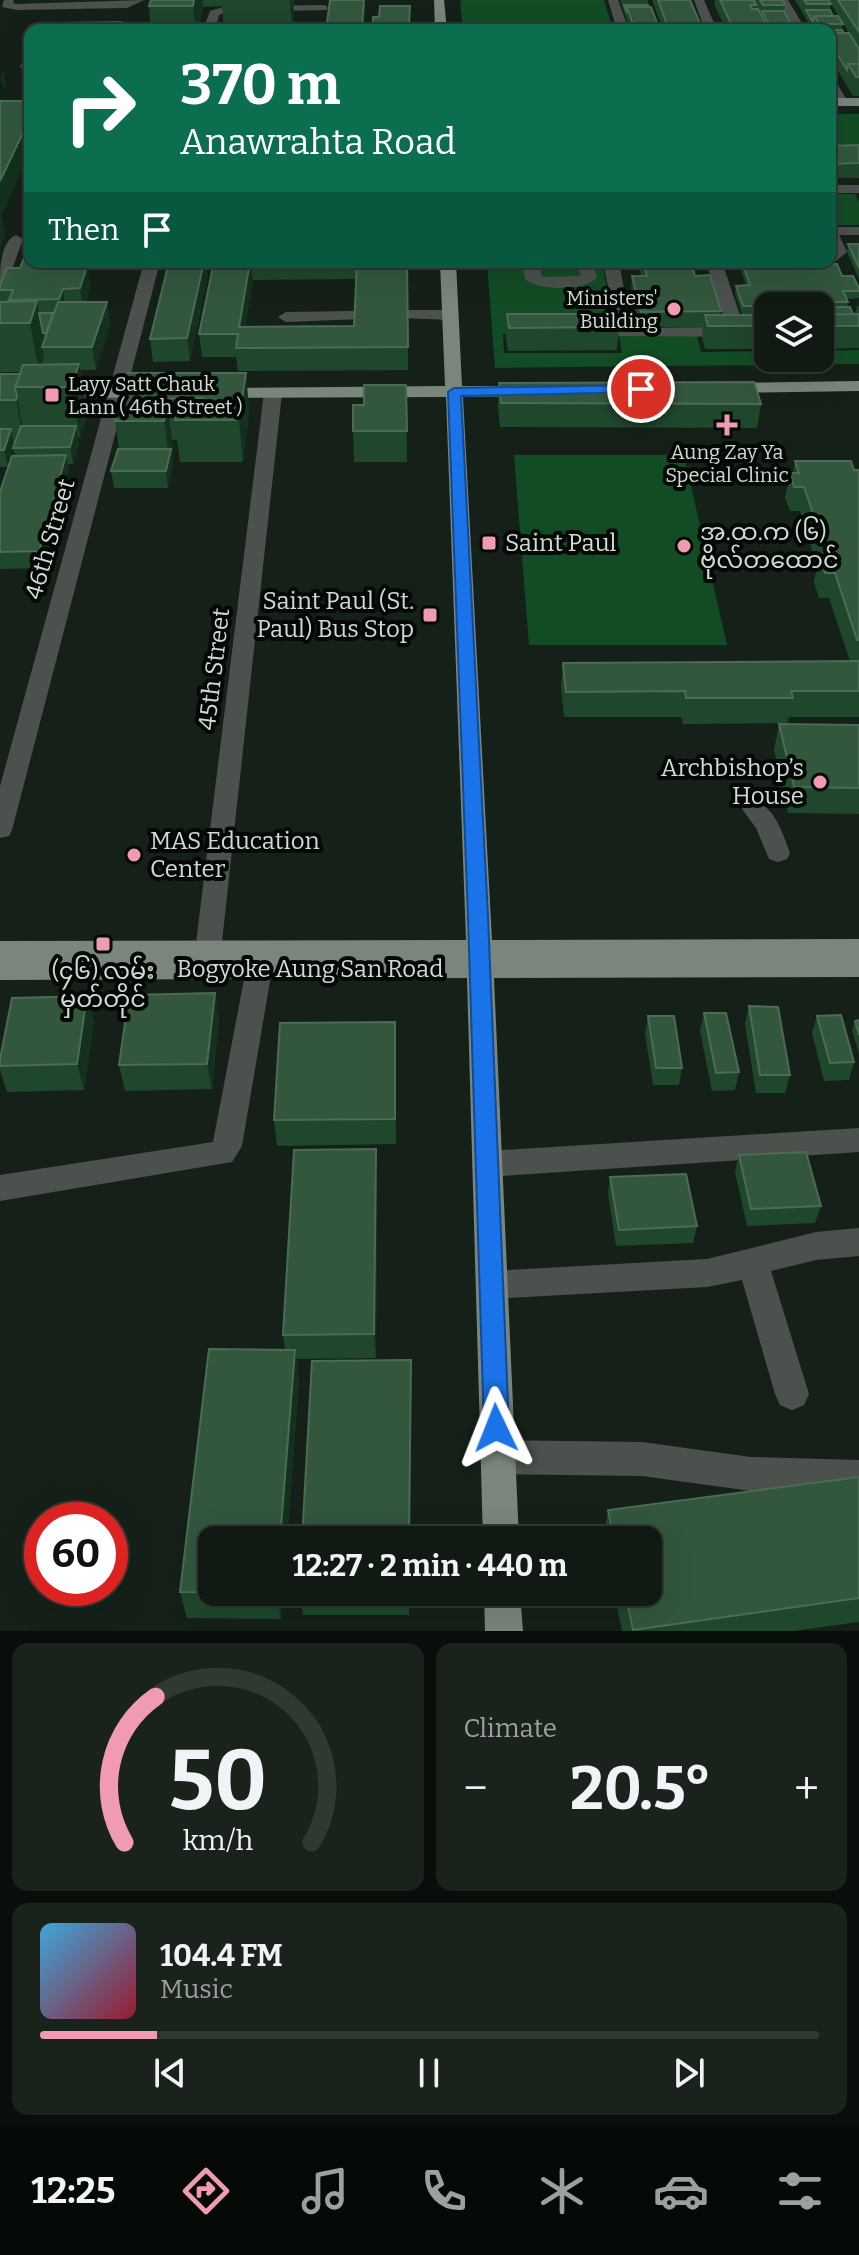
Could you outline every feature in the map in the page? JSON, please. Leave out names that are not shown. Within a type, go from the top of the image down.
[{"type":"main road","points":[[439,0],[441,24]]},
{"type":"main road","points":[[836,102],[859,102]]},
{"type":"main road","points":[[448,268],[480,959],[500,1526]]},
{"type":"main road","points":[[711,388],[859,386]]},
{"type":"main road","points":[[195,393],[553,391]]},
{"type":"main road","points":[[0,394],[164,393]]},
{"type":"main road","name":"Bogyoke Aung San Road","points":[[0,970],[259,969],[480,959],[859,949]]},
{"type":"main road","name":"Bogyoke Aung San Road","points":[[0,951],[208,951],[859,967]]},
{"type":"main road","points":[[503,1606],[504,1631]]},
{"type":"street","points":[[9,0],[6,5],[17,7],[127,5],[139,0]]},
{"type":"street","points":[[613,0],[621,24]]},
{"type":"street","points":[[699,0],[709,24]]},
{"type":"street","points":[[783,0],[797,24]]},
{"type":"street","points":[[211,24],[214,13],[227,9],[323,9]]},
{"type":"street","points":[[836,189],[859,189]]},
{"type":"street","points":[[836,231],[859,231]]},
{"type":"street","points":[[0,281],[16,239]]},
{"type":"street","name":"46th Street","points":[[0,830],[150,268]]},
{"type":"street","points":[[533,268],[535,281],[581,282],[589,278],[585,268]]},
{"type":"street","points":[[612,268],[624,333],[754,332]]},
{"type":"street","points":[[716,268],[737,332]]},
{"type":"street","points":[[408,315],[450,315]]},
{"type":"street","points":[[286,317],[356,316]]},
{"type":"street","name":"45th Street","points":[[208,951],[273,393]]},
{"type":"street","points":[[754,809],[767,825],[778,853]]},
{"type":"street","points":[[0,1188],[222,1153],[227,1146],[259,969]]},
{"type":"street","points":[[487,1164],[859,1140]]},
{"type":"street","points":[[492,1285],[707,1273],[753,1264],[791,1251],[859,1242]]},
{"type":"street","points":[[753,1264],[792,1394]]},
{"type":"street","points":[[497,1457],[642,1459],[751,1474],[859,1477]]},
{"type":"green space","points":[[460,0],[604,0],[611,24],[462,24]]},
{"type":"green space","points":[[836,114],[859,114],[859,145],[836,145]]},
{"type":"green space","points":[[836,194],[855,194],[859,202],[859,225],[836,225]]},
{"type":"green space","points":[[487,268],[603,268],[616,334],[503,334],[504,353],[622,353],[619,336],[697,336],[701,352],[754,351],[754,365],[495,368]]},
{"type":"green space","points":[[859,350],[859,364],[834,364],[834,351]]},
{"type":"green space","points":[[514,455],[684,455],[727,645],[529,645]]},
{"type":"building","points":[[151,0],[194,0],[193,6],[149,6]]},
{"type":"building","points":[[330,0],[364,0],[362,23],[327,23]]},
{"type":"building","points":[[658,0],[690,0],[700,24],[667,24]]},
{"type":"building","points":[[720,0],[754,0],[756,5],[750,5],[752,9],[758,9],[766,24],[731,24]]},
{"type":"building","points":[[760,0],[782,0],[785,5],[763,5]]},
{"type":"building","points":[[804,0],[828,0],[831,4],[807,4]]},
{"type":"building","points":[[838,0],[859,0],[859,32]]},
{"type":"building","points":[[624,5],[649,7],[627,7],[627,13]]},
{"type":"building","points":[[380,6],[410,6],[409,24],[373,23],[373,17],[379,17]]},
{"type":"building","points":[[627,7],[651,7],[657,24],[633,24]]},
{"type":"building","points":[[806,10],[830,10],[833,16],[814,16],[813,22]]},
{"type":"building","points":[[762,11],[784,11],[791,24],[769,24]]},
{"type":"building","points":[[814,16],[838,16],[843,24],[819,24]]},
{"type":"building","points":[[378,23],[378,24],[326,24]]},
{"type":"building","points":[[836,33],[849,33],[859,49],[859,64],[848,64],[847,70],[836,52]]},
{"type":"building","points":[[848,64],[859,64],[859,77],[856,77]]},
{"type":"building","points":[[0,101],[24,101],[24,131],[0,181]]},
{"type":"building","points":[[859,145],[859,163],[836,164],[836,146]]},
{"type":"building","points":[[848,244],[859,244],[859,268]]},
{"type":"building","points":[[24,258],[24,268],[86,268],[80,288],[63,289],[59,299],[9,300],[13,290],[0,290],[0,285],[7,268],[20,268]]},
{"type":"building","points":[[837,264],[842,276],[853,276],[859,291],[843,291],[848,302],[834,302],[834,292],[754,292],[754,306],[743,306],[736,286],[750,285],[744,268],[836,268]]},
{"type":"building","points":[[168,268],[203,268],[187,338],[150,339]]},
{"type":"building","points":[[213,268],[249,268],[239,327],[354,326],[357,268],[407,268],[408,347],[236,348],[238,334],[199,334]]},
{"type":"building","name":"Ministers' Building","points":[[645,268],[693,268],[695,276],[710,275],[721,311],[641,312],[632,276],[647,276]]},
{"type":"building","points":[[37,301],[30,323],[0,323],[0,302]]},
{"type":"building","points":[[58,302],[107,302],[92,347],[42,347]]},
{"type":"building","points":[[834,307],[850,307],[853,314],[834,315]]},
{"type":"building","points":[[39,313],[53,313],[46,333],[43,333]]},
{"type":"building","points":[[507,314],[617,314],[619,327],[509,328]]},
{"type":"building","points":[[859,314],[859,326],[834,326],[834,315]]},
{"type":"building","points":[[705,315],[754,315],[754,326],[708,326]]},
{"type":"building","points":[[79,364],[71,387],[15,387],[23,365]]},
{"type":"building","points":[[128,373],[246,373],[239,420],[175,420],[177,411],[200,411],[203,398],[152,399],[150,407],[168,407],[164,421],[115,421]]},
{"type":"building","points":[[0,374],[20,374],[15,387],[16,400],[0,400]]},
{"type":"building","points":[[754,382],[761,404],[501,403],[499,383]]},
{"type":"building","points":[[364,385],[406,385],[407,431],[353,431],[353,405],[364,405]]},
{"type":"building","points":[[21,426],[76,426],[70,447],[13,448]]},
{"type":"building","points":[[0,429],[11,429],[4,450],[0,450]]},
{"type":"building","points":[[118,449],[171,449],[166,471],[111,471]]},
{"type":"building","points":[[66,455],[39,551],[0,552],[0,492],[12,456]]},
{"type":"building","points":[[795,461],[851,461],[854,470],[859,470],[859,640],[835,573],[825,573],[819,557],[828,557],[804,487],[794,487],[790,473],[799,473]]},
{"type":"building","points":[[859,661],[859,691],[791,691],[793,698],[686,698],[685,691],[566,692],[563,663]]},
{"type":"building","points":[[779,724],[859,725],[859,788],[794,787]]},
{"type":"building","points":[[215,993],[207,1064],[119,1065],[129,995]]},
{"type":"building","points":[[87,996],[77,1064],[0,1066],[12,998]]},
{"type":"building","points":[[749,1006],[778,1007],[790,1075],[760,1075]]},
{"type":"building","points":[[704,1013],[726,1013],[739,1072],[716,1073]]},
{"type":"building","points":[[841,1015],[854,1062],[830,1063],[817,1016]]},
{"type":"building","points":[[648,1016],[674,1016],[682,1068],[656,1068]]},
{"type":"building","points":[[395,1022],[395,1119],[274,1120],[280,1023]]},
{"type":"building","points":[[376,1149],[374,1334],[283,1335],[294,1150]]},
{"type":"building","points":[[806,1152],[821,1206],[751,1209],[739,1155]]},
{"type":"building","points":[[686,1174],[697,1226],[619,1230],[610,1177]]},
{"type":"building","points":[[209,1349],[295,1350],[281,1526],[198,1526],[198,1592],[180,1592]]},
{"type":"building","points":[[411,1360],[409,1526],[303,1526],[312,1361]]},
{"type":"building","points":[[859,1477],[859,1598],[633,1630],[628,1606],[662,1606],[662,1526],[611,1526],[608,1510]]},
{"type":"place","name":"Ministers' Building","points":[[674,309]]},
{"type":"place","name":"Layy Satt Chauk Lann ( 46th Street )","points":[[52,395]]},
{"type":"place","name":"Aung Zay Ya Special Clinic","points":[[727,425]]},
{"type":"place","name":"Saint Paul","points":[[489,543]]},
{"type":"place","name":"အ.ထ.က (၆) ဗိုလ်တထောင်","points":[[684,546]]},
{"type":"place","name":"Saint Paul (St. Paul) Bus Stop","points":[[430,615]]},
{"type":"place","name":"Archbishop’s House","points":[[820,782]]},
{"type":"place","name":"MAS Education Center","points":[[134,855]]},
{"type":"place","name":"(၄၆) လမ်း မှတ်တိုင်","points":[[103,944]]},
{"type":"route","points":[[496,1428],[478,917],[454,392],[641,389]]}]
